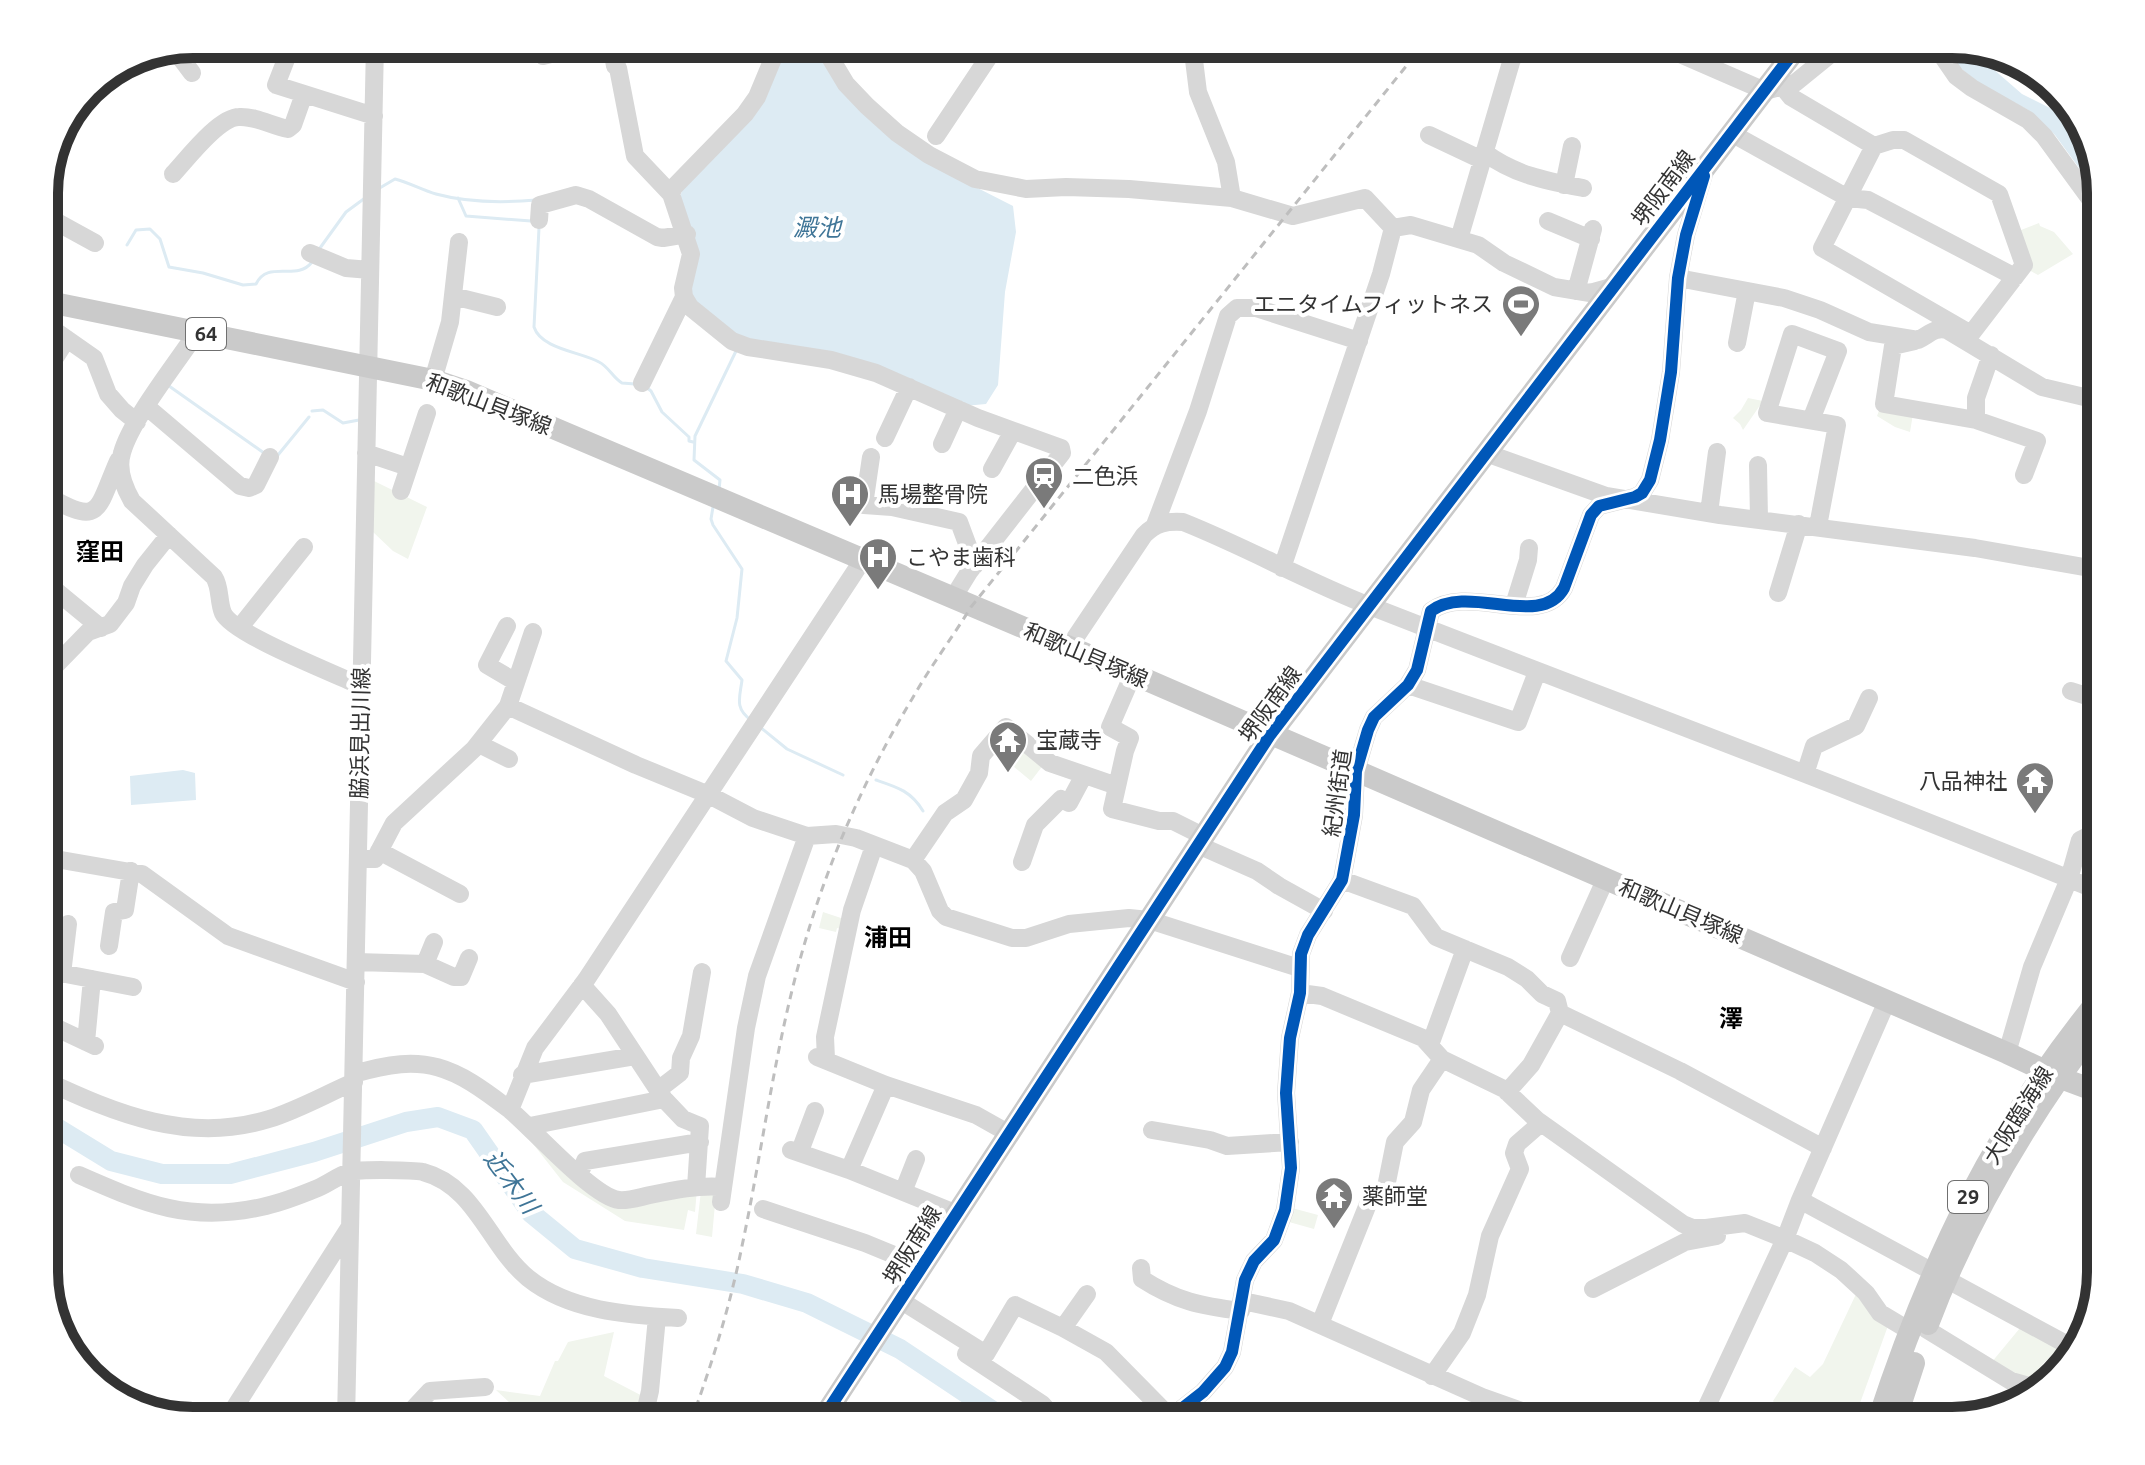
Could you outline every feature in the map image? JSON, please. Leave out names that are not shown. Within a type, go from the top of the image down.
[{"type":"main road","name":"堺阪南線","points":[[830,1407],[858,1364],[902,1310],[921,1266],[1270,735],[1707,163],[1774,89],[1792,58]]},
{"type":"main road","name":"和歌山貝塚線","points":[[58,304],[433,380],[517,412],[1133,674],[2087,1088]]},
{"type":"main road","name":"大阪臨海線","points":[[2051,1074],[2061,1046],[2087,1014]]},
{"type":"main road","name":"大阪臨海線","points":[[1884,1407],[1980,1176],[2034,1085],[2051,1074],[2087,1035]]},
{"type":"main road","name":"大阪臨海線","points":[[1899,1407],[1918,1330]]},
{"type":"street","points":[[287,58],[276,85],[374,116]]},
{"type":"street","name":"脇浜見出川線","points":[[346,1407],[375,58]]},
{"type":"street","points":[[614,58],[635,156],[671,194],[687,234],[691,254],[683,288],[690,307],[732,341],[748,347],[811,356],[852,366],[1061,448],[1062,453],[953,598]]},
{"type":"street","points":[[671,194],[674,187],[745,114],[757,97],[773,58]]},
{"type":"street","points":[[830,58],[846,84],[897,133],[929,155],[975,179],[1026,189],[1129,189],[1232,198],[1293,216],[1365,198],[1393,228]]},
{"type":"street","points":[[936,136],[988,58]]},
{"type":"street","points":[[1194,58],[1198,92],[1226,162],[1232,198]]},
{"type":"street","points":[[1459,239],[1513,58]]},
{"type":"street","points":[[1693,58],[1791,97],[1874,146]]},
{"type":"street","points":[[1774,89],[1795,83],[1826,58]]},
{"type":"street","points":[[1944,58],[1956,76],[1972,88],[2028,120],[2044,136],[2087,195]]},
{"type":"street","points":[[182,59],[192,73]]},
{"type":"street","points":[[173,174],[225,120],[238,116],[288,129],[293,125],[304,94]]},
{"type":"street","points":[[1731,133],[1848,198],[1868,200],[2015,277]]},
{"type":"street","points":[[1429,135],[1533,179],[1583,188]]},
{"type":"street","points":[[1904,140],[1999,194],[2024,265],[1971,334],[1822,248],[1874,146],[1904,140]]},
{"type":"street","points":[[1564,185],[1572,146]]},
{"type":"street","points":[[1428,627],[1431,611],[1450,602],[1545,605],[1559,598],[1591,515],[1599,506],[1642,493],[1654,468],[1671,372],[1678,278],[1686,235],[1707,163]]},
{"type":"street","points":[[539,220],[540,205],[576,195],[589,199],[657,237],[687,234]]},
{"type":"street","points":[[1548,221],[1592,234],[1576,291]]},
{"type":"street","points":[[58,223],[95,243]]},
{"type":"street","points":[[1393,228],[1411,225],[1478,245],[1504,263],[1554,287],[1590,293],[1615,286]]},
{"type":"street","points":[[1282,568],[1359,341],[1393,228]]},
{"type":"street","points":[[433,380],[450,322],[459,242]]},
{"type":"street","points":[[310,253],[346,268],[370,270]]},
{"type":"street","points":[[1678,278],[1801,303],[1869,332],[1918,340]]},
{"type":"street","points":[[1737,343],[1747,291]]},
{"type":"street","points":[[453,296],[497,307]]},
{"type":"street","points":[[642,383],[684,297]]},
{"type":"street","points":[[58,330],[70,306]]},
{"type":"street","points":[[1069,647],[1144,535],[1155,525],[1198,411],[1228,316],[1237,308],[1256,308],[1359,341]]},
{"type":"street","points":[[2024,475],[2037,441],[1976,420],[1884,404],[1893,346],[1918,340],[1941,328],[2042,387],[2087,398]]},
{"type":"street","points":[[58,500],[86,513],[91,512],[108,492],[121,455],[142,414],[197,332]]},
{"type":"street","points":[[58,333],[94,358],[108,394],[122,410],[142,414],[240,486],[249,488],[256,485],[270,457]]},
{"type":"street","points":[[1778,593],[1808,525],[1837,425],[1767,413],[1792,334],[1838,351],[1811,420]]},
{"type":"street","points":[[1976,420],[1976,398],[1991,355]]},
{"type":"street","points":[[885,438],[909,387]]},
{"type":"street","points":[[942,444],[958,409]]},
{"type":"street","points":[[401,491],[427,413]]},
{"type":"street","points":[[992,469],[1013,431]]},
{"type":"street","points":[[1709,513],[1717,452]]},
{"type":"street","points":[[366,453],[408,467]]},
{"type":"street","points":[[1486,453],[1606,496],[1709,513],[1975,548],[2087,568]]},
{"type":"street","points":[[121,455],[121,470],[132,501],[214,577],[223,612],[230,621],[285,653],[361,686]]},
{"type":"street","points":[[871,457],[864,505],[892,507],[959,522],[975,565]]},
{"type":"street","points":[[1759,519],[1765,474]]},
{"type":"street","points":[[108,492],[127,493]]},
{"type":"street","points":[[1155,525],[1183,522],[1369,606],[2087,886]]},
{"type":"street","points":[[58,663],[88,632],[110,624],[126,603],[145,565],[169,535]]},
{"type":"street","points":[[240,627],[304,547]]},
{"type":"street","points":[[1514,605],[1529,548]]},
{"type":"street","points":[[510,1110],[535,1048],[582,985],[862,561]]},
{"type":"street","points":[[58,593],[101,628]]},
{"type":"street","points":[[507,626],[487,665],[516,682]]},
{"type":"street","name":"紀州街道","points":[[1184,1407],[1203,1392],[1225,1367],[1232,1352],[1245,1280],[1254,1261],[1274,1240],[1285,1210],[1291,1168],[1286,1093],[1290,1038],[1300,993],[1299,968],[1308,935],[1342,880],[1354,815],[1356,771],[1374,717],[1408,685],[1417,670],[1428,627]]},
{"type":"street","points":[[358,859],[375,859],[394,823],[479,744],[508,706],[533,632]]},
{"type":"street","points":[[1408,685],[1518,722],[1537,672]]},
{"type":"street","points":[[1133,674],[1110,727],[1130,738],[1112,809],[1159,821],[1173,821],[1200,841],[1324,911]]},
{"type":"street","points":[[2071,691],[2087,695]]},
{"type":"street","points":[[1805,774],[1814,746],[1856,726],[1869,698]]},
{"type":"street","points":[[508,706],[709,795],[753,818],[807,836],[842,835],[856,838],[913,860],[923,871],[940,911],[946,917],[1012,938],[1026,938],[1069,924],[1097,920],[1149,920],[1299,968]]},
{"type":"street","points":[[913,860],[945,813],[964,800],[979,773],[981,756],[1006,727],[1050,763],[1117,786]]},
{"type":"street","points":[[479,744],[509,759]]},
{"type":"street","points":[[1022,862],[1035,825],[1061,799],[1069,803],[1084,775]]},
{"type":"street","points":[[58,1086],[120,1114],[159,1124],[208,1130],[270,1119],[400,1063],[430,1065],[468,1078],[530,1126],[579,1175],[618,1200],[696,1187],[722,1195],[746,1028],[757,976],[807,836]]},
{"type":"street","points":[[2007,1053],[2032,967],[2069,879],[2080,840],[2087,836]]},
{"type":"street","points":[[874,846],[852,910],[820,1058],[886,1085],[976,1115],[1008,1133]]},
{"type":"street","points":[[379,851],[417,876],[453,894]]},
{"type":"street","points":[[58,859],[142,874],[228,936],[356,982]]},
{"type":"street","points":[[109,946],[108,911],[125,910],[131,871]]},
{"type":"street","points":[[1570,958],[1606,878]]},
{"type":"street","points":[[1342,880],[1413,906],[1436,937],[1482,954],[1517,972],[1542,994],[1557,1001],[1560,1013],[1531,1065],[1507,1092]]},
{"type":"street","points":[[58,951],[68,924]]},
{"type":"street","points":[[425,964],[434,942]]},
{"type":"street","points":[[1320,1324],[1372,1194],[1384,1197],[1395,1142],[1413,1122],[1465,949]]},
{"type":"street","points":[[356,962],[425,964],[461,977],[469,958]]},
{"type":"street","points":[[530,1126],[661,1095],[680,1073],[681,1058],[691,1036],[702,972]]},
{"type":"street","points":[[58,976],[133,987]]},
{"type":"street","points":[[58,1029],[90,1044],[92,979]]},
{"type":"street","points":[[582,985],[608,1014],[661,1095],[680,1116],[700,1126],[696,1187]]},
{"type":"street","points":[[1300,993],[1322,996],[1355,1008],[1423,1038],[1436,1052],[1507,1092],[1541,1123],[1683,1224],[1693,1228],[1745,1223],[1815,1253],[1841,1270],[1866,1293],[1880,1313],[1918,1330],[2011,1381],[2026,1385]]},
{"type":"street","points":[[1707,1407],[1785,1239],[1887,1001]]},
{"type":"street","points":[[1560,1013],[1680,1071],[1823,1148]]},
{"type":"street","points":[[522,1075],[635,1056]]},
{"type":"street","points":[[849,1170],[886,1085]]},
{"type":"street","points":[[815,1111],[795,1150],[955,1213]]},
{"type":"street","points":[[559,1156],[568,1118]]},
{"type":"street","points":[[1432,1376],[1462,1333],[1477,1295],[1490,1236],[1520,1169],[1514,1153],[1517,1144],[1541,1123]]},
{"type":"street","points":[[1152,1130],[1227,1146],[1290,1142]]},
{"type":"street","points":[[579,1175],[585,1161],[700,1142]]},
{"type":"street","points":[[903,1192],[916,1159]]},
{"type":"street","points":[[79,1175],[144,1203],[177,1211],[217,1212],[265,1206],[316,1189],[351,1171],[420,1171],[461,1193],[512,1262],[546,1291],[602,1310],[678,1318]]},
{"type":"street","points":[[1800,1200],[2066,1344]]},
{"type":"street","points":[[763,1209],[865,1243],[921,1266]]},
{"type":"street","points":[[235,1407],[351,1225]]},
{"type":"street","points":[[1593,1289],[1685,1242],[1718,1236],[1727,1225]]},
{"type":"street","points":[[1141,1268],[1142,1279],[1163,1293],[1194,1305],[1289,1311],[1432,1376],[1510,1407]]},
{"type":"street","points":[[1063,1328],[1087,1294]]},
{"type":"street","points":[[902,1310],[986,1354],[1015,1305],[1106,1352],[1157,1407]]},
{"type":"street","points":[[902,1310],[1045,1407]]},
{"type":"street","points":[[646,1407],[657,1317]]},
{"type":"street","points":[[415,1407],[430,1391],[485,1387]]},
{"type":"street","points":[[1479,1407],[1481,1397]]},
{"type":"shaded area","points":[[2039,223],[2054,232],[2073,254],[2038,275],[2027,269],[2021,230]]},
{"type":"shaded area","points":[[1748,398],[1763,401],[1743,430],[1733,418]]},
{"type":"shaded area","points":[[1880,408],[1913,414],[1910,432],[1877,416]]},
{"type":"shaded area","points":[[372,480],[427,507],[408,559],[393,551],[373,532]]},
{"type":"shaded area","points":[[1020,745],[1044,764],[1031,781],[1008,762]]},
{"type":"shaded area","points":[[823,912],[844,919],[841,929],[837,928],[836,932],[819,928]]},
{"type":"shaded area","points":[[526,1135],[608,1199],[697,1189],[695,1212],[688,1210],[684,1230],[625,1221],[563,1182]]},
{"type":"shaded area","points":[[701,1191],[716,1193],[712,1237],[696,1234]]},
{"type":"shaded area","points":[[1292,1208],[1318,1215],[1314,1229],[1289,1222]]},
{"type":"shaded area","points":[[1857,1292],[1889,1323],[1859,1407],[1778,1407],[1773,1401],[1795,1367],[1810,1377],[1823,1364]]},
{"type":"shaded area","points":[[2020,1328],[2058,1348],[2026,1382],[1991,1363]]},
{"type":"shaded area","points":[[614,1332],[604,1376],[654,1402],[678,1407],[518,1407],[496,1390],[540,1396],[555,1361],[558,1361],[568,1342]]},
{"type":"water","name":"澱池","points":[[777,58],[828,58],[954,176],[1013,206],[1016,232],[1005,292],[998,385],[986,404],[964,406],[742,342],[693,302],[679,201],[683,187]]},
{"type":"water","points":[[1951,58],[1986,63],[2022,94],[2061,113],[2077,141],[2086,178],[2055,135],[2028,110],[1983,86]]},
{"type":"water","points":[[183,770],[195,773],[196,800],[131,805],[130,776]]},
{"type":"waterway","points":[[378,189],[395,179],[436,194],[473,201],[536,200]]},
{"type":"waterway","points":[[320,248],[346,212],[365,198]]},
{"type":"waterway","points":[[458,198],[466,216],[531,221]]},
{"type":"waterway","points":[[539,228],[534,327],[538,334],[553,345],[599,362],[622,383],[635,384]]},
{"type":"waterway","points":[[127,245],[136,230],[150,229],[160,239],[169,267],[243,285],[256,284],[261,277],[275,271],[306,268],[312,262]]},
{"type":"waterway","points":[[719,490],[720,480],[694,460],[695,436],[737,349]]},
{"type":"waterway","points":[[169,386],[264,453]]},
{"type":"waterway","points":[[646,387],[662,412],[693,442]]},
{"type":"waterway","points":[[312,411],[323,410],[343,423],[359,420]]},
{"type":"waterway","points":[[278,455],[309,417]]},
{"type":"waterway","points":[[713,507],[713,525],[742,569],[737,618],[726,661],[742,680],[740,707],[751,720]]},
{"type":"waterway","points":[[760,727],[787,749],[843,775]]},
{"type":"waterway","points":[[876,780],[908,794],[923,811]]},
{"type":"waterway","name":"近木川","points":[[58,1129],[111,1161],[162,1174],[230,1174],[314,1152],[406,1122],[438,1117],[473,1130],[531,1213],[575,1249],[643,1268],[743,1284],[807,1303],[900,1349],[987,1407]]},
{"type":"railway","points":[[696,1407],[720,1335],[737,1268],[777,1059],[803,949],[836,852],[879,759],[919,687],[971,607],[1413,58]]},
{"type":"cycle path","points":[[830,1407],[1270,735],[1789,58]]},
{"type":"cycle path","points":[[1184,1407],[1203,1392],[1225,1367],[1232,1352],[1245,1280],[1254,1261],[1274,1240],[1285,1210],[1291,1168],[1286,1093],[1290,1038],[1300,993],[1301,954],[1308,935],[1342,880],[1354,815],[1356,771],[1368,730],[1374,717],[1408,685],[1417,670],[1431,611],[1447,604],[1465,602],[1522,606],[1553,600],[1564,588],[1591,515],[1599,506],[1642,493],[1650,480],[1671,372],[1678,278],[1686,235],[1704,176]]},
{"type":"place","name":"エニタイムフィットネス","points":[[1521,338]]},
{"type":"place","name":"二色浜","points":[[1044,510]]},
{"type":"place","name":"馬場整骨院","points":[[850,528]]},
{"type":"place","name":"こやま歯科","points":[[878,591]]},
{"type":"place","name":"宝蔵寺","points":[[1008,774]]},
{"type":"place","name":"八品神社","points":[[2035,815]]},
{"type":"place","name":"薬師堂","points":[[1334,1230]]},
{"type":"district","name":"窪田","points":[[100,552]]},
{"type":"district","name":"浦田","points":[[888,938]]},
{"type":"district","name":"澤","points":[[1731,1019]]}]
